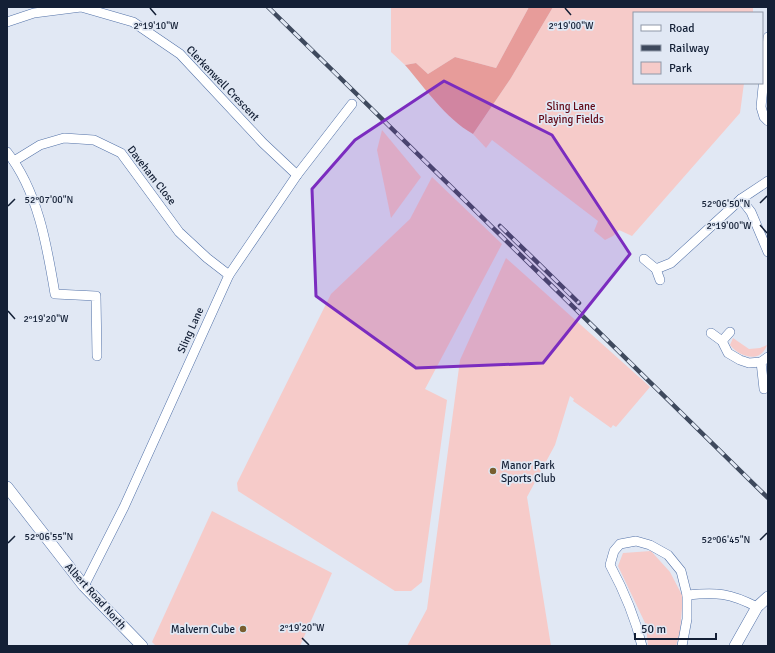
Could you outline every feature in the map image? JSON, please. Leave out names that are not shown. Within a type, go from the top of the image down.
[{"type":"street","name":"Clerkenwell Crescent","points":[[7,22],[34,13],[81,7],[133,22],[180,54],[263,144],[297,175]]},
{"type":"street","points":[[768,37],[761,107],[764,117],[768,121]]},
{"type":"street","name":"Sling Lane","points":[[84,586],[124,507],[229,275],[297,175],[352,104]]},
{"type":"street","name":"Daveham Close","points":[[14,161],[40,145],[64,138],[94,140],[122,153],[179,232],[207,258],[229,275]]},
{"type":"street","points":[[7,152],[14,161],[27,187],[39,217],[48,253],[55,294],[96,296],[97,356]]},
{"type":"street","points":[[656,269],[671,263],[741,199],[768,181]]},
{"type":"street","points":[[741,199],[751,212],[768,252]]},
{"type":"street","points":[[644,260],[656,269],[660,280]]},
{"type":"street","points":[[722,341],[730,332]]},
{"type":"street","points":[[711,333],[722,341],[728,353],[740,360],[749,363],[764,359],[764,389]]},
{"type":"street","name":"Albert Road North","points":[[7,487],[84,586],[142,646]]},
{"type":"street","points":[[642,646],[624,591],[610,565],[614,551],[620,544],[636,541],[650,544],[668,555],[681,571],[688,595],[687,619],[682,646]]},
{"type":"street","points":[[688,595],[711,592],[728,595],[757,607]]},
{"type":"street","points":[[735,646],[757,607],[768,596]]},
{"type":"highlighted area","points":[[444,81],[552,135],[630,254],[543,363],[416,368],[316,296],[312,189],[355,140]]},
{"type":"green space","points":[[391,7],[529,7],[496,68],[455,57],[428,74],[416,63],[405,65],[391,52]]},
{"type":"green space","name":"Sling Lane Playing Fields","points":[[553,7],[753,7],[753,12],[633,12],[633,84],[744,84],[740,113],[632,236],[619,230],[613,236],[605,240],[594,231],[598,221],[492,140],[486,148],[473,134],[511,78]]},
{"type":"green space","points":[[382,130],[421,177],[391,218],[377,150]]},
{"type":"green space","points":[[432,177],[502,244],[425,389],[447,400],[422,582],[411,591],[395,591],[238,491],[237,483],[331,294],[410,219]]},
{"type":"green space","name":"Manor Park Sports Club","points":[[506,258],[650,387],[616,427],[613,425],[611,428],[573,401],[574,399],[570,396],[555,445],[527,497],[551,646],[407,646],[427,609],[460,360]]},
{"type":"green space","points":[[733,338],[749,349],[760,348],[767,345],[760,355],[750,357],[739,353],[730,345]]},
{"type":"green space","points":[[212,511],[332,573],[300,646],[156,646],[152,642]]},
{"type":"green space","points":[[651,551],[670,572],[683,597],[680,631],[676,646],[648,646],[646,625],[618,566],[623,553]]},
{"type":"shaded area","points":[[529,7],[553,7],[511,78],[473,134],[454,120],[445,111],[405,65],[416,63],[428,74],[455,57],[496,68]]},
{"type":"railway","points":[[268,7],[768,498]]},
{"type":"railway","points":[[500,226],[579,303]]},
{"type":"place","name":"Manor Park Sports Club","points":[[493,471]]},
{"type":"place","name":"Malvern Cube","points":[[243,629]]}]
